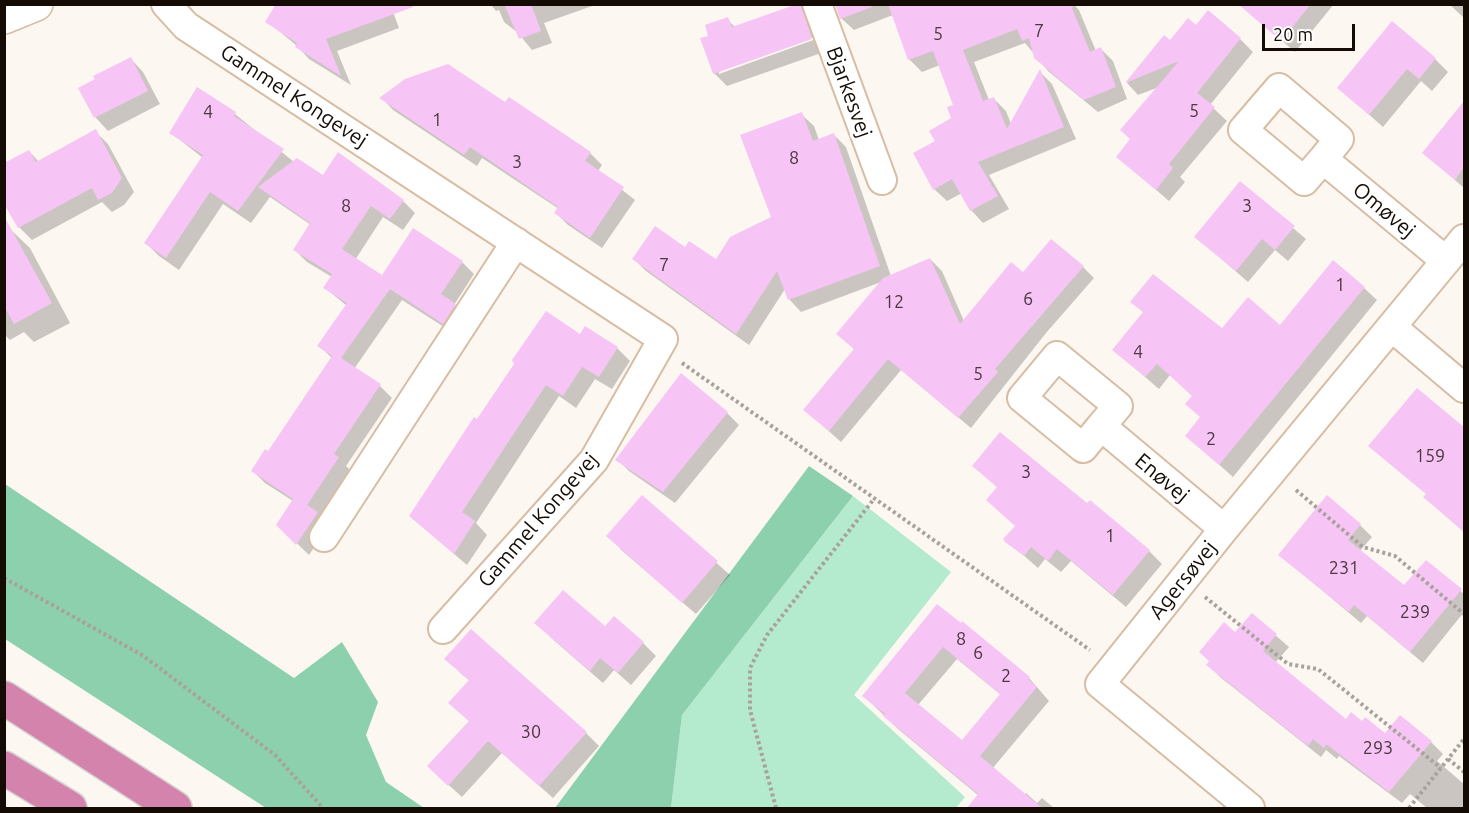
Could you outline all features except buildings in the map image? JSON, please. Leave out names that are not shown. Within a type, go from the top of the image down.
[{"type":"highway","points":[[4,698],[175,808]]},
{"type":"highway","points":[[4,768],[70,808]]},
{"type":"street","points":[[4,17],[36,4]]},
{"type":"street","name":"Gammel Kongevej","points":[[166,4],[186,26],[663,339],[594,460],[443,628]]},
{"type":"street","name":"Bjarkesvej","points":[[817,4],[882,180]]},
{"type":"street","name":"Omøvej","points":[[1323,159],[1446,261]]},
{"type":"street","name":"Agersøvej","points":[[1250,808],[1100,684],[1224,529],[1393,328],[1464,239]]},
{"type":"street","points":[[324,537],[516,242]]},
{"type":"street","points":[[1393,328],[1464,388]]},
{"type":"street","name":"Enøvej","points":[[1101,426],[1224,529]]},
{"type":"path","points":[[663,339],[677,359],[1113,667]]},
{"type":"path","points":[[1273,471],[1363,547],[1395,556],[1464,615]]},
{"type":"path","points":[[776,808],[750,710],[750,668],[767,635],[874,499]]},
{"type":"path","points":[[4,578],[142,655],[275,755],[323,808]]},
{"type":"path","points":[[1184,579],[1288,664],[1318,669],[1441,768]]},
{"type":"path","points":[[1409,808],[1464,739]]},
{"type":"path","points":[[1448,759],[1464,772]]},
{"type":"green space","points":[[809,466],[853,496],[682,715],[671,808],[555,808]]},
{"type":"green space","points":[[5,484],[294,678],[342,642],[378,702],[366,735],[386,782],[424,808],[266,808],[5,639]]},
{"type":"green space","points":[[853,496],[951,572],[854,695],[965,797],[956,808],[671,808],[682,715]]}]
